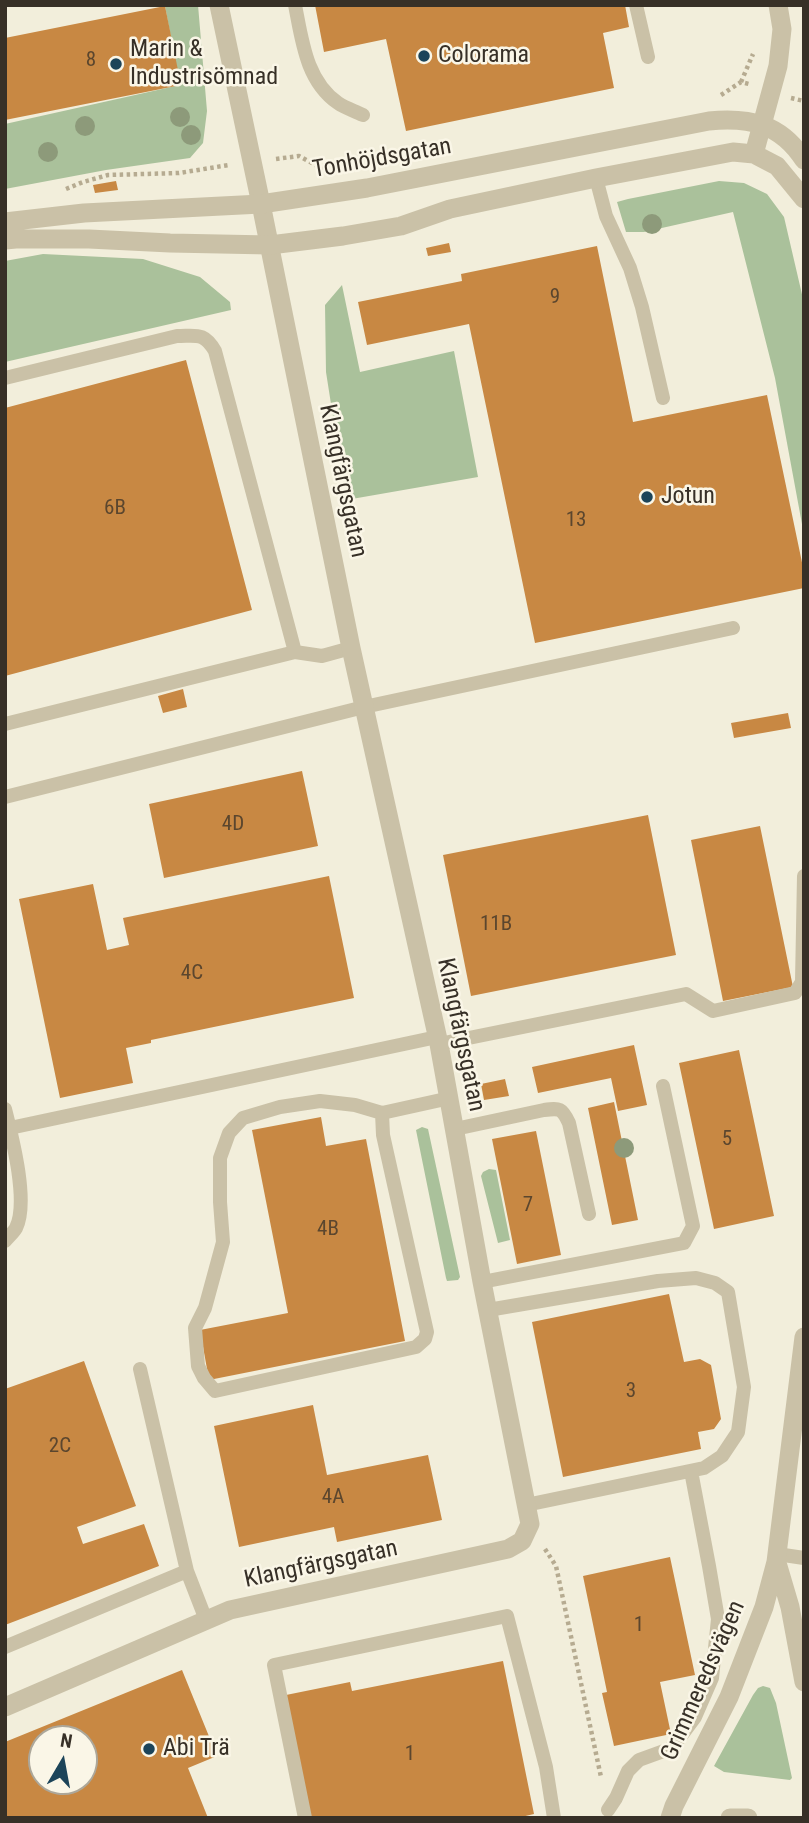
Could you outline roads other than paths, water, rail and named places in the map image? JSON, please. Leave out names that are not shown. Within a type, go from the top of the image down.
[{"type":"street","name":"Klangfärgsgatan","points":[[5,1707],[230,1609],[508,1549],[522,1541],[528,1514],[482,1282],[450,1098],[351,648],[219,5]]},
{"type":"street","points":[[754,154],[772,92],[781,48],[782,29],[778,5]]},
{"type":"street","name":"Tonhöjdsgatan","points":[[5,222],[85,213],[261,204],[367,188],[709,121],[730,119],[762,125]]},
{"type":"street","points":[[762,125],[783,135],[804,160]]},
{"type":"street","points":[[5,240],[89,239],[270,245],[401,226],[450,209],[733,152],[754,154],[777,166],[804,198]]},
{"type":"street","name":"Grimmeredsvägen","points":[[670,1818],[729,1697],[761,1618],[777,1558],[801,1390],[804,1337]]},
{"type":"street","name":"Grimmeredsvägen","points":[[777,1558],[790,1607],[804,1682]]},
{"type":"street","points":[[730,1818],[748,1818]]},
{"type":"lane","points":[[295,5],[305,55],[319,86],[338,104],[363,115]]},
{"type":"lane","points":[[636,5],[648,57]]},
{"type":"lane","points":[[596,178],[606,216],[630,268],[642,307],[663,398]]},
{"type":"lane","points":[[5,379],[177,336],[199,336],[209,340],[215,351],[295,652]]},
{"type":"lane","points":[[5,797],[364,707],[733,628]]},
{"type":"lane","points":[[5,724],[295,652],[322,656],[351,648]]},
{"type":"lane","points":[[10,1128],[438,1040],[686,994],[713,1011],[795,993],[802,982],[804,876]]},
{"type":"lane","points":[[482,1282],[684,1243],[693,1226],[663,1086]]},
{"type":"lane","points":[[382,1113],[383,1135],[427,1332],[425,1339],[416,1347],[404,1350],[215,1391],[198,1366],[195,1328],[205,1308],[223,1242],[220,1158],[229,1133],[243,1118],[280,1107],[320,1101],[355,1104],[382,1113],[450,1098]]},
{"type":"lane","points":[[455,1129],[558,1108],[564,1112],[569,1123],[589,1214]]},
{"type":"lane","points":[[5,1109],[14,1143],[21,1203],[16,1228],[5,1241]]},
{"type":"lane","points":[[488,1310],[658,1281],[696,1278],[715,1283],[728,1292],[744,1387],[738,1432],[722,1456],[704,1468],[528,1514]]},
{"type":"lane","points":[[140,1369],[187,1571],[206,1620]]},
{"type":"lane","points":[[608,1810],[628,1771],[639,1760],[672,1748],[695,1717],[712,1678],[718,1619],[691,1471]]},
{"type":"lane","points":[[777,1558],[804,1558]]},
{"type":"lane","points":[[5,1647],[187,1571]]},
{"type":"lane","points":[[305,1818],[274,1665],[507,1616],[546,1768],[554,1818]]},
{"type":"place","name":"Colorama","points":[[424,56]]},
{"type":"place","name":"Marin & Industrisömnad","points":[[116,64]]},
{"type":"place","name":"Jotun","points":[[647,497]]},
{"type":"place","name":"Abi Trä","points":[[149,1749]]}]
